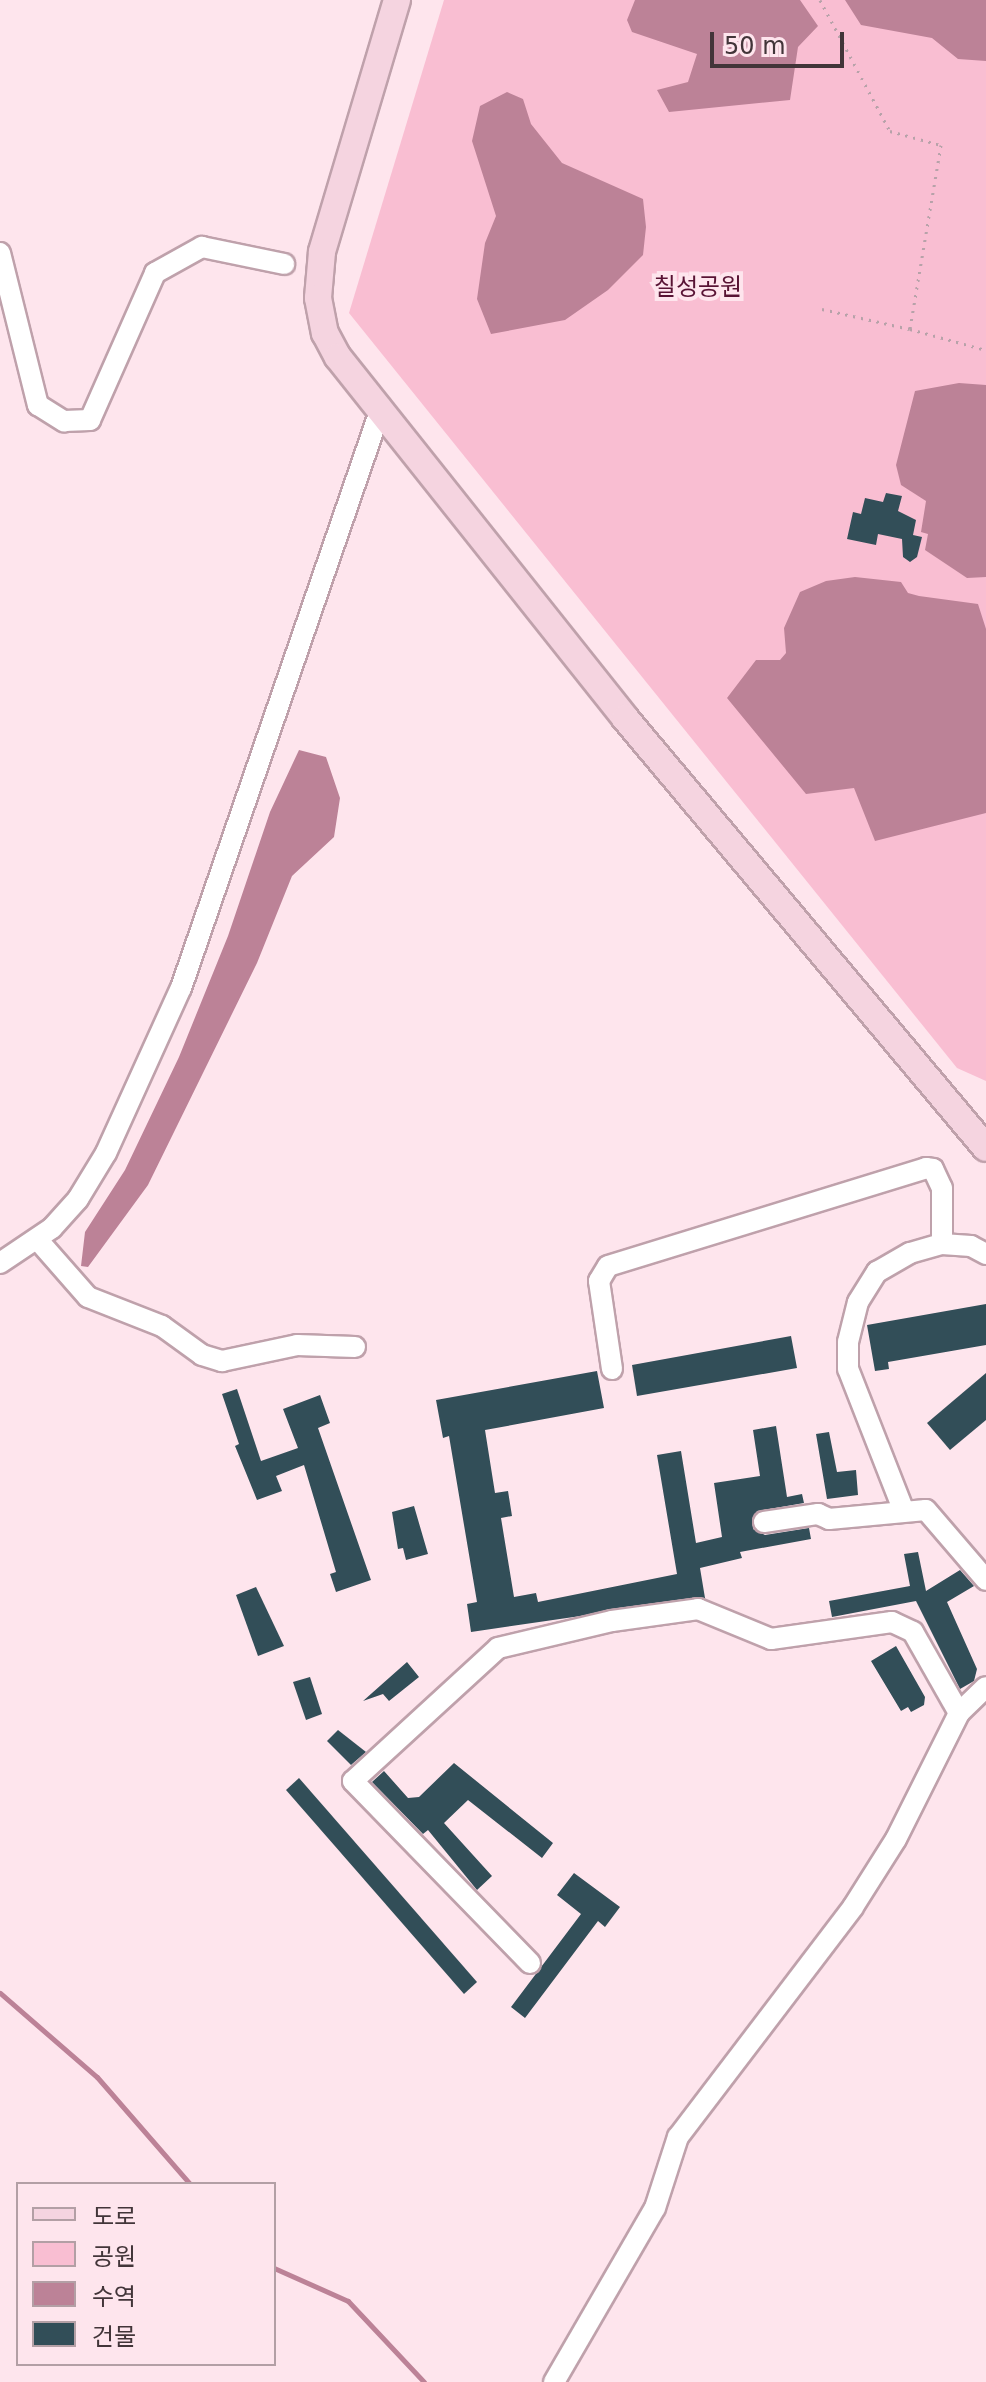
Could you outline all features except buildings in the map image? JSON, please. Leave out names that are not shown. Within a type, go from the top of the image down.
[{"type":"main road","points":[[397,0],[318,275],[325,333],[625,718],[986,1148]]},
{"type":"street","points":[[0,253],[38,405],[64,421],[90,420],[155,273],[202,247],[284,264]]},
{"type":"street","points":[[0,1263],[37,1239],[78,1199],[106,1153],[181,988],[381,408]]},
{"type":"street","points":[[612,1369],[599,1281],[608,1266],[926,1168],[933,1169],[942,1188],[942,1244]]},
{"type":"street","points":[[37,1239],[88,1297],[162,1326],[202,1355],[230,1361],[297,1345],[355,1347]]},
{"type":"street","points":[[903,1509],[848,1369],[848,1342],[858,1302],[877,1272],[893,1260],[942,1244],[971,1246],[986,1254]]},
{"type":"street","points":[[764,1522],[903,1509],[926,1510],[942,1524],[986,1580]]},
{"type":"street","points":[[530,1963],[353,1781],[498,1648],[612,1621],[698,1609],[771,1639],[892,1622],[913,1632],[959,1713]]},
{"type":"street","points":[[554,2382],[660,2198],[678,2137],[853,1907],[896,1839],[959,1713],[986,1687]]},
{"type":"path","points":[[820,0],[890,131],[941,145],[910,329]]},
{"type":"path","points":[[822,309],[986,350]]},
{"type":"green space","name":"칠성공원","points":[[444,0],[986,0],[986,1081],[957,1068],[349,313]]},
{"type":"water","points":[[635,0],[800,0],[818,26],[798,47],[790,100],[669,112],[657,90],[688,82],[697,54],[632,32],[627,20]]},
{"type":"water","points":[[845,0],[986,0],[986,61],[958,59],[932,38],[861,25]]},
{"type":"water","points":[[507,92],[523,99],[531,124],[562,163],[643,199],[646,227],[643,255],[608,290],[565,320],[491,334],[477,299],[485,243],[496,216],[472,141],[480,106]]},
{"type":"water","points":[[959,383],[986,385],[986,577],[967,578],[925,550],[928,534],[921,532],[926,501],[901,485],[896,465],[915,391]]},
{"type":"water","points":[[855,577],[901,582],[908,593],[978,604],[986,629],[986,813],[875,841],[854,788],[806,794],[727,698],[756,660],[780,660],[786,653],[784,628],[800,592],[826,581]]},
{"type":"water","points":[[299,750],[326,757],[340,798],[334,837],[292,876],[257,963],[148,1185],[88,1267],[81,1266],[85,1232],[125,1170],[179,1057],[228,936],[270,812]]},
{"type":"waterway","points":[[0,1993],[97,2077],[188,2182]]},
{"type":"waterway","points":[[276,2269],[348,2301],[424,2382]]}]
